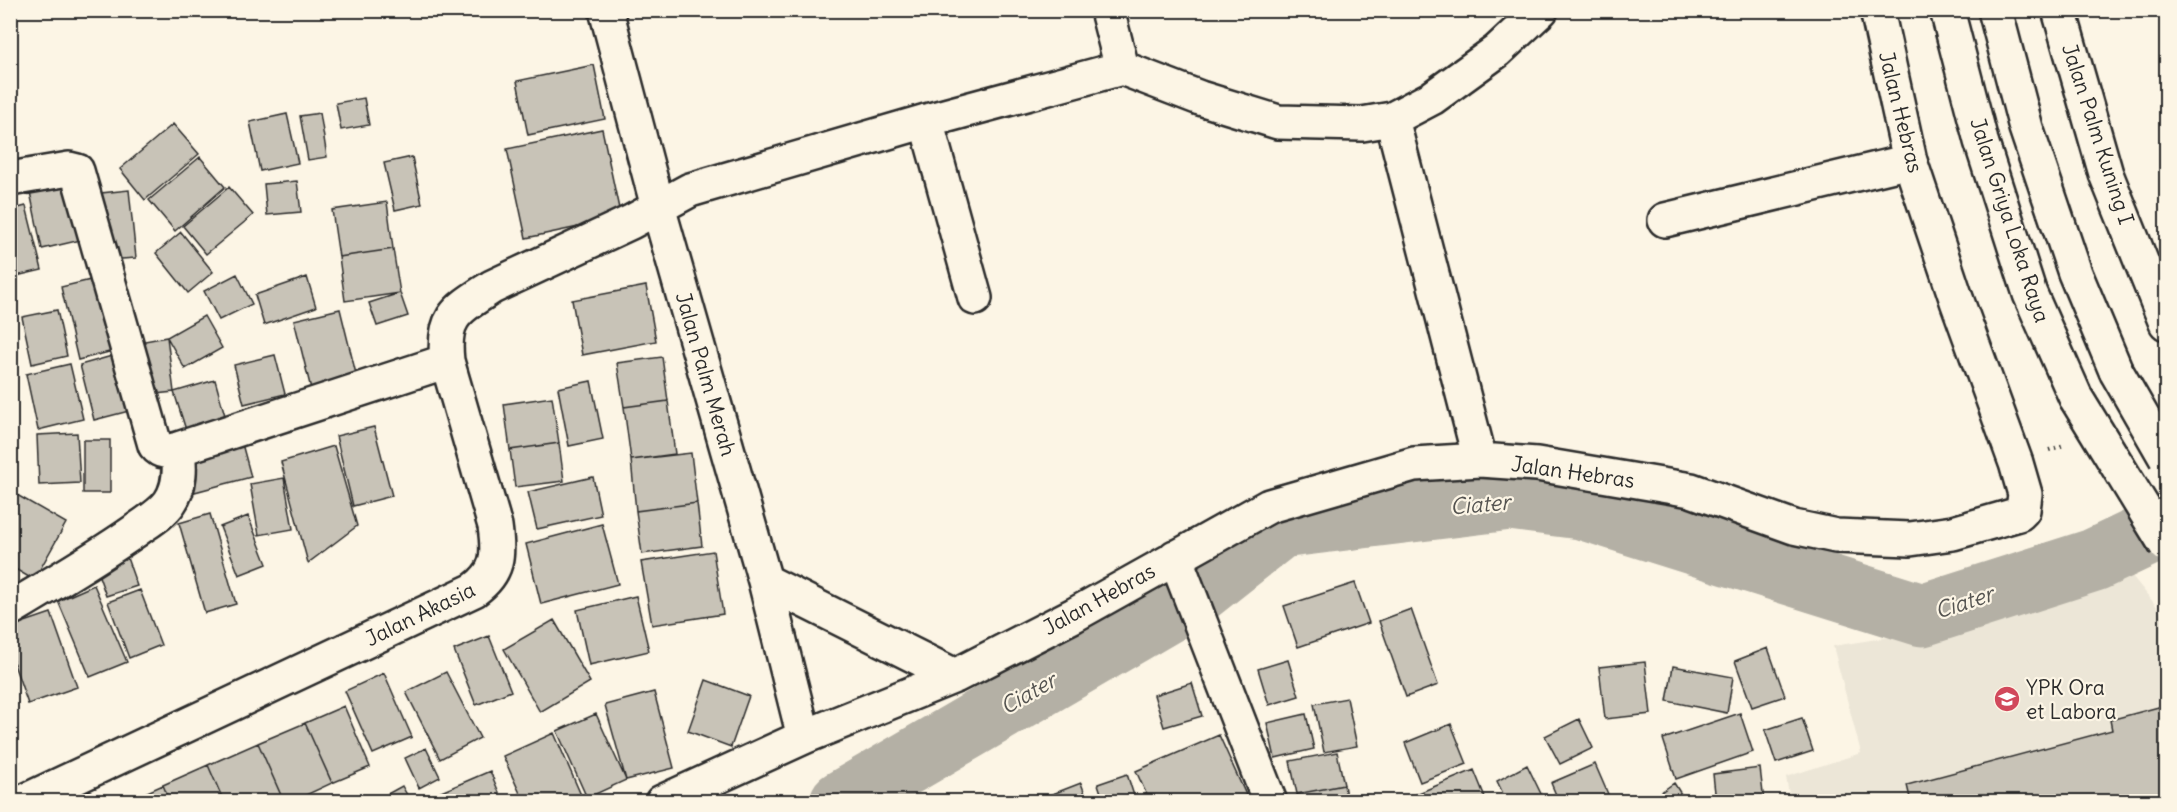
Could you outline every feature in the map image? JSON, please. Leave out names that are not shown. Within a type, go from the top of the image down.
[{"type":"street","name":"Jalan Palm Merah","points":[[606,10],[658,207],[765,581],[804,737]]},
{"type":"street","points":[[1107,10],[1122,68],[1200,99],[1278,122],[1362,124],[1392,119],[1432,98],[1497,51],[1541,10]]},
{"type":"street","name":"Jalan Hebras","points":[[662,801],[804,737],[955,676],[1178,565],[1269,506],[1414,464],[1480,460],[1537,464],[1691,490],[1794,527],[1836,536],[1910,539],[1953,533],[2019,514],[2023,510],[2025,494],[1910,161],[1876,10]]},
{"type":"street","name":"Jalan Griya Loka Raya","points":[[1947,10],[1981,141],[2031,294],[2076,398],[2166,545]]},
{"type":"street","name":"Jalan Griya Loka Raya","points":[[1995,10],[2026,128],[2075,273],[2116,371],[2166,458]]},
{"type":"street","name":"Jalan Palm Kuning I","points":[[2059,10],[2106,174],[2166,323]]},
{"type":"street","name":"Jalan Akasia","points":[[23,801],[463,595],[484,582],[495,566],[498,545],[495,526],[447,361],[445,341],[450,320],[471,301],[492,287],[632,222],[690,190],[926,121],[1122,68]]},
{"type":"street","points":[[1392,119],[1480,460]]},
{"type":"street","points":[[926,121],[975,298]]},
{"type":"street","points":[[1665,219],[1910,161]]},
{"type":"street","points":[[10,179],[69,169],[77,171],[155,446],[159,450],[165,452],[178,448],[447,361]]},
{"type":"street","points":[[10,609],[112,547],[158,514],[171,501],[178,483],[180,466],[178,448]]},
{"type":"street","points":[[1178,565],[1270,801]]},
{"type":"street","points":[[765,581],[955,676]]},
{"type":"shaded area","name":"YPK Ora et Labora","points":[[2124,566],[2166,618],[2166,801],[1790,801],[1786,777],[1861,753],[1833,646],[1991,621]]},
{"type":"building","points":[[594,65],[605,119],[528,135],[517,81]]},
{"type":"building","points":[[364,98],[369,125],[341,130],[336,103]]},
{"type":"building","points":[[320,113],[327,157],[308,160],[300,116]]},
{"type":"building","points":[[287,114],[298,163],[260,171],[250,122]]},
{"type":"building","points":[[173,124],[199,154],[145,200],[120,169]]},
{"type":"building","points":[[602,129],[621,218],[526,238],[507,149]]},
{"type":"building","points":[[200,157],[225,187],[175,231],[149,200]]},
{"type":"building","points":[[412,157],[422,204],[395,210],[384,163]]},
{"type":"building","points":[[297,181],[301,212],[267,215],[264,184]]},
{"type":"building","points":[[72,183],[85,239],[42,249],[30,192]]},
{"type":"building","points":[[229,187],[253,215],[206,254],[183,226]]},
{"type":"building","points":[[129,190],[136,258],[107,260],[101,193]]},
{"type":"building","points":[[387,202],[393,249],[339,257],[332,210]]},
{"type":"building","points":[[26,206],[42,270],[12,277],[10,210]]},
{"type":"building","points":[[181,232],[213,272],[188,293],[156,253]]},
{"type":"building","points":[[393,249],[400,293],[345,301],[339,257]]},
{"type":"building","points":[[237,274],[252,304],[219,320],[204,291]]},
{"type":"building","points":[[307,277],[316,307],[264,325],[255,295]]},
{"type":"building","points":[[99,278],[117,350],[78,360],[61,287]]},
{"type":"building","points":[[646,286],[656,341],[582,355],[572,300]]},
{"type":"building","points":[[400,293],[408,316],[377,326],[369,303]]},
{"type":"building","points":[[340,309],[357,378],[311,389],[294,320]]},
{"type":"building","points":[[57,310],[67,356],[32,364],[22,317]]},
{"type":"building","points":[[204,316],[222,348],[185,369],[167,337]]},
{"type":"building","points":[[167,337],[174,392],[146,395],[139,342]]},
{"type":"building","points":[[119,354],[133,410],[94,420],[80,365]]},
{"type":"building","points":[[275,355],[285,394],[244,404],[234,365]]},
{"type":"building","points":[[662,357],[668,401],[624,407],[617,363]]},
{"type":"building","points":[[70,364],[83,419],[38,430],[26,374]]},
{"type":"building","points":[[215,380],[226,419],[186,430],[174,392]]},
{"type":"building","points":[[591,381],[603,439],[569,446],[558,388]]},
{"type":"building","points":[[552,397],[559,443],[510,450],[504,404]]},
{"type":"building","points":[[668,401],[675,454],[631,460],[624,407]]},
{"type":"building","points":[[374,427],[392,496],[353,506],[336,436]]},
{"type":"building","points":[[77,433],[80,483],[39,485],[37,435]]},
{"type":"building","points":[[83,440],[110,440],[110,493],[83,493]]},
{"type":"building","points":[[241,440],[251,477],[191,493],[181,456]]},
{"type":"building","points":[[559,443],[564,481],[515,487],[510,450]]},
{"type":"building","points":[[334,446],[357,526],[308,563],[281,462]]},
{"type":"building","points":[[691,453],[697,503],[636,511],[631,460]]},
{"type":"building","points":[[593,477],[601,515],[537,529],[528,492]]},
{"type":"building","points":[[284,478],[293,529],[259,535],[250,484]]},
{"type":"building","points":[[10,491],[66,523],[34,580],[10,566]]},
{"type":"building","points":[[697,503],[702,546],[642,554],[636,511]]},
{"type":"building","points":[[210,514],[236,604],[205,613],[179,523]]},
{"type":"building","points":[[248,516],[267,564],[239,575],[220,527]]},
{"type":"building","points":[[602,524],[618,584],[541,604],[526,544]]},
{"type":"building","points":[[713,551],[723,614],[652,625],[641,562]]},
{"type":"building","points":[[126,555],[137,586],[106,596],[95,565]]},
{"type":"building","points":[[1355,583],[1369,623],[1298,647],[1284,606]]},
{"type":"building","points":[[94,585],[127,662],[90,677],[58,601]]},
{"type":"building","points":[[140,590],[161,645],[129,658],[108,602]]},
{"type":"building","points":[[636,596],[649,651],[589,665],[577,610]]},
{"type":"building","points":[[1411,609],[1438,685],[1406,697],[1379,621]]},
{"type":"building","points":[[51,613],[77,687],[28,704],[10,653],[10,627]]},
{"type":"building","points":[[554,620],[590,682],[540,712],[504,649]]},
{"type":"building","points":[[489,636],[511,691],[476,705],[454,650]]},
{"type":"building","points":[[1768,648],[1785,696],[1752,707],[1735,661]]},
{"type":"building","points":[[1288,660],[1299,696],[1269,705],[1258,669]]},
{"type":"building","points":[[1645,662],[1651,714],[1605,719],[1599,667]]},
{"type":"building","points":[[1673,666],[1733,677],[1727,713],[1667,701]]},
{"type":"building","points":[[446,672],[480,738],[440,759],[406,692]]},
{"type":"building","points":[[384,673],[412,737],[373,754],[345,691]]},
{"type":"building","points":[[706,680],[749,696],[731,747],[688,731]]},
{"type":"building","points":[[1192,683],[1202,716],[1164,727],[1154,695]]},
{"type":"building","points":[[654,692],[674,768],[626,780],[605,705]]},
{"type":"building","points":[[1347,698],[1357,746],[1324,752],[1314,704]]},
{"type":"building","points":[[2166,705],[2166,798],[2160,802],[2131,802],[2130,796],[2108,802],[1898,802],[1910,798],[1907,785],[2112,730],[2110,720]]},
{"type":"building","points":[[344,706],[370,767],[332,783],[305,723]]},
{"type":"building","points":[[1740,713],[1753,752],[1676,779],[1663,739]]},
{"type":"building","points":[[596,714],[626,780],[587,798],[557,731]]},
{"type":"building","points":[[1306,714],[1314,749],[1275,758],[1267,723]]},
{"type":"building","points":[[1802,718],[1813,751],[1776,763],[1765,730]]},
{"type":"building","points":[[1579,719],[1593,748],[1560,764],[1545,736]]},
{"type":"building","points":[[305,723],[332,783],[291,802],[284,802],[258,743]]},
{"type":"building","points":[[1451,724],[1467,764],[1420,782],[1405,743]]},
{"type":"building","points":[[554,733],[584,802],[524,802],[503,756]]},
{"type":"building","points":[[1219,735],[1246,795],[1232,802],[1150,802],[1136,771]]},
{"type":"building","points":[[258,743],[284,802],[224,802],[208,765]]},
{"type":"building","points":[[426,748],[440,777],[419,788],[405,758]]},
{"type":"building","points":[[1337,752],[1344,785],[1297,794],[1290,761]]},
{"type":"building","points":[[1595,764],[1608,794],[1590,802],[1559,802],[1551,783]]},
{"type":"building","points":[[208,765],[224,802],[170,802],[163,785]]},
{"type":"building","points":[[1527,765],[1545,802],[1507,802],[1497,781]]},
{"type":"building","points":[[1760,768],[1764,802],[1716,802],[1713,774]]},
{"type":"building","points":[[1474,770],[1487,802],[1397,802]]},
{"type":"building","points":[[490,771],[503,802],[443,802],[439,793]]},
{"type":"building","points":[[1127,774],[1136,802],[1104,802],[1098,784]]},
{"type":"building","points":[[1081,783],[1088,802],[1032,802]]},
{"type":"building","points":[[1674,783],[1686,802],[1647,802]]},
{"type":"building","points":[[163,785],[170,802],[125,802]]},
{"type":"building","points":[[1344,785],[1347,802],[1298,802],[1297,794]]},
{"type":"building","points":[[402,786],[411,802],[373,802]]},
{"type":"waterway","name":"Ciater","points":[[841,802],[1189,599],[1280,527],[1510,499],[1581,508],[1922,615],[2094,560],[2166,526]]},
{"type":"place","name":"YPK Ora et Labora","points":[[2007,699]]}]
